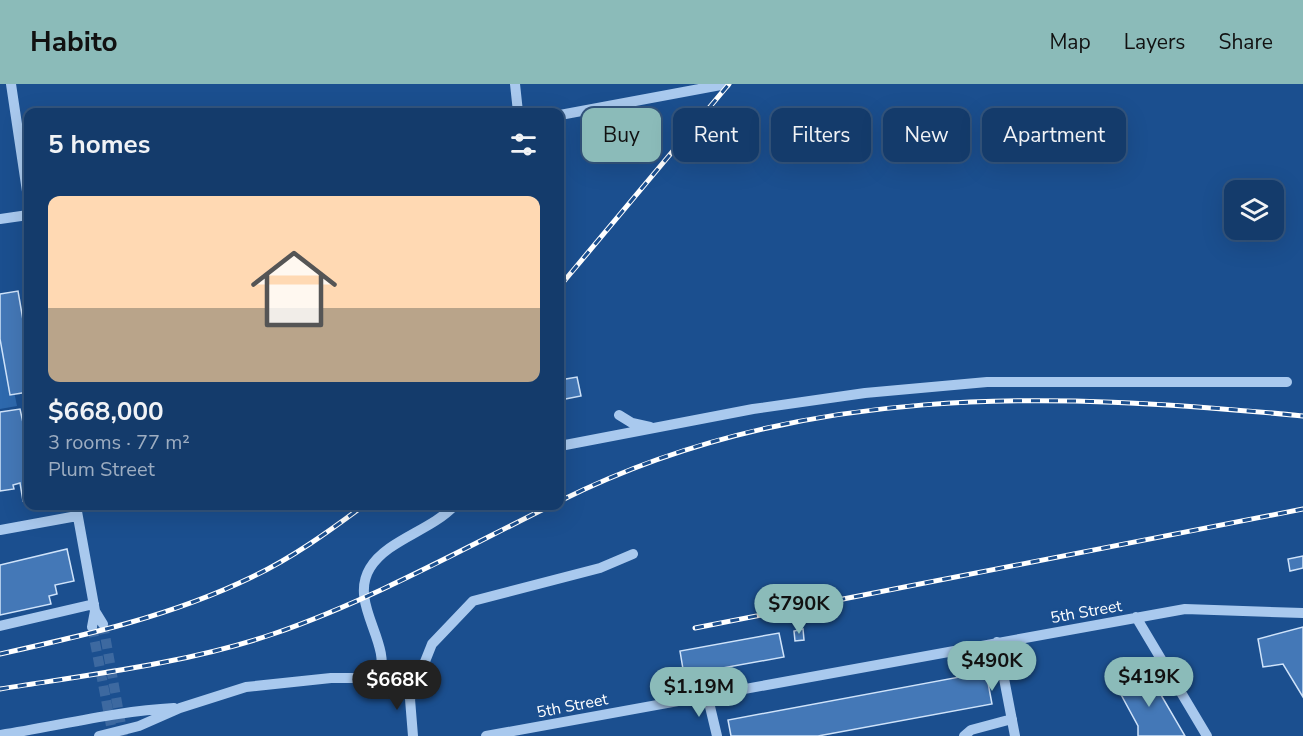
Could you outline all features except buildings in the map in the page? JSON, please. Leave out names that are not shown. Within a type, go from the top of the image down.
[{"type":"street","points":[[11,84],[24,171]]},
{"type":"street","points":[[515,84],[518,108]]},
{"type":"street","points":[[564,114],[726,84]]},
{"type":"street","points":[[0,219],[24,216]]},
{"type":"street","points":[[564,445],[753,409],[854,394],[987,382],[1156,380],[1287,382]]},
{"type":"street","points":[[619,415],[632,423],[662,428]]},
{"type":"street","points":[[380,678],[383,668],[367,609],[364,581],[370,568],[381,555],[440,520],[449,510]]},
{"type":"street","points":[[0,530],[76,511],[97,626]]},
{"type":"street","points":[[413,736],[410,699],[432,644],[472,601],[600,568],[633,554]]},
{"type":"street","points":[[0,626],[94,608]]},
{"type":"street","name":"5th Street","points":[[486,736],[1185,609],[1303,613]]},
{"type":"street","points":[[1136,617],[1207,736]]},
{"type":"street","points":[[997,642],[1015,736]]},
{"type":"street","points":[[99,736],[139,726],[180,708],[246,687],[331,678],[380,678],[413,689]]},
{"type":"street","points":[[708,694],[717,736]]},
{"type":"street","points":[[0,735],[82,722],[136,710],[180,708]]},
{"type":"street","points":[[964,736],[971,730],[1011,719]]},
{"type":"shaded area","points":[[0,321],[17,406],[0,409]]},
{"type":"tunnel","points":[[103,624],[123,736]]},
{"type":"tunnel","points":[[92,627],[113,736]]},
{"type":"railway","points":[[564,281],[729,84]]},
{"type":"railway","points":[[564,499],[649,462],[739,434],[831,416],[924,405],[1018,401],[1112,402],[1303,416]]},
{"type":"railway","points":[[695,628],[1303,509]]},
{"type":"railway","points":[[0,654],[128,623],[222,591],[281,562],[357,510]]},
{"type":"railway","points":[[0,689],[103,673],[207,653],[273,634],[379,591],[542,510]]}]
